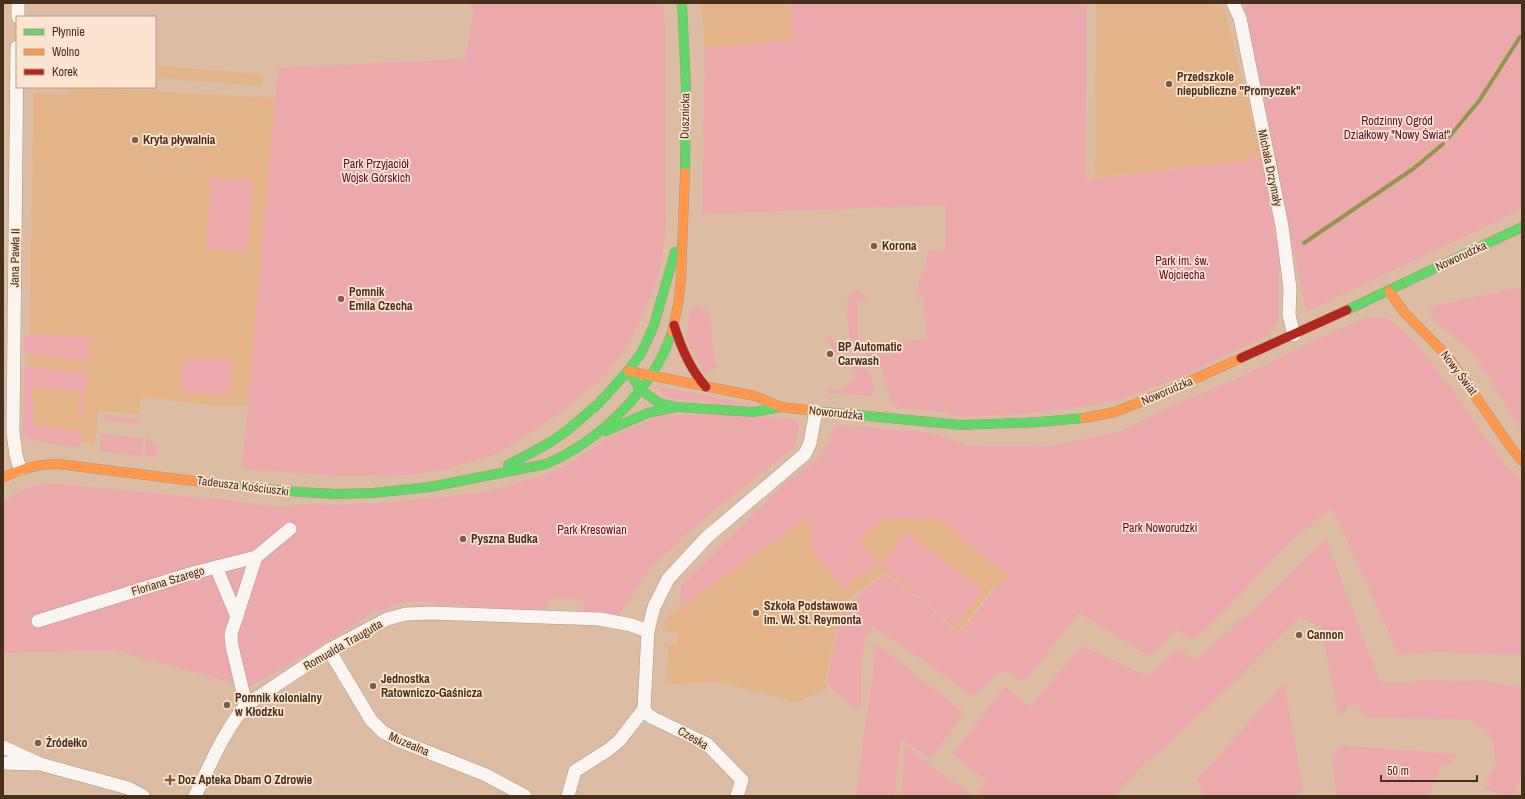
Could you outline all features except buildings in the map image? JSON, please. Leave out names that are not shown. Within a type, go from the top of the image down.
[{"type":"street","points":[[18,3],[18,16]]},
{"type":"street","name":"Dusznicka","points":[[640,389],[666,350],[674,325],[681,282],[686,82],[682,3]]},
{"type":"street","name":"Michała Drzymały","points":[[1233,3],[1240,18],[1282,226],[1290,289],[1289,315],[1294,335]]},
{"type":"street","name":"Jana Pawła II","points":[[16,77],[9,287],[13,432],[16,455],[20,469]]},
{"type":"street","name":"Noworudzka","points":[[628,371],[755,396],[781,407],[816,411],[962,425],[1039,422],[1084,418],[1115,412],[1168,391],[1389,291],[1522,227]]},
{"type":"street","name":"Dusznicka","points":[[628,371],[642,352],[654,325],[682,229]]},
{"type":"street","name":"Nowy Świat","points":[[1389,291],[1404,312],[1449,358],[1522,461]]},
{"type":"street","points":[[674,325],[680,345],[690,367],[706,387]]},
{"type":"street","name":"Noworudzka","points":[[628,371],[640,389],[659,403],[676,407],[754,412],[781,407]]},
{"type":"street","name":"Tadeusza Kościuszki","points":[[485,477],[551,442],[569,429],[599,403],[628,371]]},
{"type":"street","name":"Tadeusza Kościuszki","points":[[3,478],[20,469],[38,464],[58,464],[279,491],[337,494],[384,492],[423,488],[546,464],[589,440],[614,417],[640,389]]},
{"type":"street","points":[[589,440],[633,418],[663,409],[676,407]]},
{"type":"street","points":[[568,796],[575,771],[608,750],[619,741],[644,709],[648,631],[656,601],[668,579],[707,537],[805,454],[812,434],[816,411]]},
{"type":"street","name":"Floriana Szarego","points":[[38,621],[216,567],[256,557],[290,529]]},
{"type":"street","points":[[246,705],[232,646],[231,634],[256,557]]},
{"type":"street","points":[[216,567],[236,617]]},
{"type":"street","name":"Romualda Traugutta","points":[[195,796],[225,736],[246,705],[329,650],[387,619],[406,614],[600,619],[631,625],[648,631]]},
{"type":"street","name":"Muzealna","points":[[329,650],[376,726],[390,737],[486,775],[525,796]]},
{"type":"street","name":"Czeska","points":[[644,709],[647,714],[653,718],[707,744],[742,780],[737,796]]},
{"type":"street","points":[[3,747],[40,764],[128,788],[143,796]]},
{"type":"street","points":[[3,763],[40,764]]},
{"type":"shaded area","points":[[701,3],[790,3],[793,40],[705,48]]},
{"type":"shaded area","name":"Przedszkole niepubliczne \"Promyczek\"","points":[[1096,3],[1212,3],[1225,9],[1261,158],[1095,178]]},
{"type":"shaded area","points":[[158,66],[263,74],[262,86],[157,78]]},
{"type":"shaded area","points":[[70,88],[89,88],[275,98],[248,405],[220,406],[141,397],[139,414],[98,410],[95,444],[27,436],[34,93],[68,95]]},
{"type":"shaded area","name":"Szkoła Podstawowa im. Wł. St. Reymonta","points":[[809,517],[813,552],[857,539],[885,518],[939,519],[1008,576],[998,588],[995,585],[960,630],[958,630],[919,597],[885,572],[852,596],[841,608],[825,682],[828,688],[797,702],[719,682],[666,684],[668,648],[664,647],[664,642],[676,645],[678,633],[664,630],[665,618]]},
{"type":"green space","name":"Park Przyjaciół Wojsk Górskich","points":[[470,3],[663,3],[665,21],[666,224],[660,267],[652,295],[631,340],[606,375],[560,413],[501,452],[446,469],[410,475],[340,476],[242,469],[278,68],[465,59],[473,15]]},
{"type":"green space","name":"Park im. św. Wojciecha","points":[[790,3],[1087,3],[1085,180],[1261,158],[1279,257],[1278,318],[1272,333],[1183,376],[1119,400],[1023,414],[960,417],[943,412],[900,408],[894,404],[890,398],[882,369],[878,363],[855,346],[851,341],[848,328],[847,297],[856,291],[864,294],[868,301],[857,301],[858,343],[926,340],[924,297],[916,298],[919,280],[925,269],[928,251],[945,250],[946,205],[702,214],[705,48],[793,40]]},
{"type":"green space","name":"Rodzinny Ogród Działkowy \"Nowy Świat\"","points":[[1244,3],[1522,3],[1522,209],[1306,312]]},
{"type":"green space","points":[[211,178],[253,181],[248,252],[206,249]]},
{"type":"green space","points":[[1522,287],[1522,432],[1477,358],[1432,316],[1429,307]]},
{"type":"green space","points":[[697,306],[709,312],[712,328],[712,348],[715,363],[718,367],[705,374],[687,341],[688,321],[691,310]]},
{"type":"green space","name":"Park Noworudzki","points":[[1370,317],[1388,319],[1413,341],[1450,386],[1483,435],[1509,469],[1522,479],[1522,655],[1433,652],[1399,655],[1332,508],[1293,539],[1231,604],[1194,640],[1177,630],[1149,656],[1079,613],[1024,682],[1009,671],[998,673],[974,696],[886,635],[874,629],[875,624],[866,636],[861,665],[861,710],[842,698],[827,681],[843,608],[885,574],[918,598],[958,632],[964,629],[996,586],[998,588],[1008,576],[939,519],[885,518],[858,539],[878,562],[844,589],[813,552],[808,517],[679,609],[681,586],[787,482],[818,459],[838,425],[932,433],[970,446],[1044,447],[1119,432],[1180,402],[1236,379],[1309,343]]},
{"type":"green space","points":[[33,334],[89,338],[88,362],[26,354],[24,352],[24,337]]},
{"type":"green space","points":[[829,336],[849,359],[869,373],[873,384],[872,396],[827,393],[827,389],[838,390],[844,388],[857,377],[851,366],[845,369],[827,340],[827,337]]},
{"type":"green space","points":[[182,358],[232,360],[230,395],[181,393]]},
{"type":"green space","points":[[27,367],[85,372],[87,375],[82,417],[78,417],[81,391],[32,388],[33,425],[77,430],[82,434],[80,446],[77,448],[30,440],[23,433],[24,369]]},
{"type":"green space","points":[[656,386],[755,405],[673,399],[663,394]]},
{"type":"green space","points":[[104,415],[140,419],[136,424],[132,424],[104,420]]},
{"type":"green space","name":"Park Kresowian","points":[[660,415],[733,415],[791,419],[799,426],[798,435],[793,448],[686,534],[653,566],[619,614],[584,611],[583,599],[552,598],[546,609],[528,610],[449,605],[419,601],[395,604],[369,615],[314,650],[249,687],[114,650],[3,653],[3,502],[27,488],[55,484],[235,501],[278,507],[312,504],[333,505],[380,503],[432,498],[484,492],[543,476],[567,465],[610,437]]},
{"type":"green space","points":[[101,434],[144,438],[141,447],[141,456],[101,451]]},
{"type":"green space","points":[[146,438],[151,439],[157,447],[158,453],[153,457],[144,456]]},
{"type":"green space","points":[[907,532],[983,590],[955,625],[881,565]]},
{"type":"green space","points":[[1326,539],[1380,682],[1407,683],[1424,680],[1486,681],[1522,688],[1522,775],[1513,796],[1496,796],[1497,793],[1484,788],[1496,764],[1493,741],[1488,731],[1470,720],[1370,717],[1354,703],[1347,707],[1346,713],[1338,714],[1321,626],[1299,618],[1162,751],[1146,762],[1114,796],[976,796],[987,783],[953,753],[960,746],[1004,687],[1030,707],[1082,646],[1149,677],[1178,649],[1196,660],[1268,596]]},
{"type":"green space","points":[[877,644],[964,713],[931,759],[901,739],[894,796],[856,796],[876,646]]},
{"type":"green space","points":[[1284,683],[1303,787],[1298,796],[1204,796],[1197,780]]},
{"type":"green space","points":[[1342,744],[1345,744],[1349,749],[1347,746],[1456,754],[1451,764],[1441,765],[1428,796],[1392,796],[1388,792],[1391,796],[1336,796],[1332,757]]},
{"type":"green space","points":[[905,745],[936,771],[976,796],[901,796]]},
{"type":"waterway","points":[[1449,137],[1479,101],[1520,37]]},
{"type":"waterway","points":[[1304,243],[1413,169],[1443,144]]},
{"type":"traffic: fast","points":[[682,3],[686,87],[685,172]]},
{"type":"traffic: fast","points":[[1347,310],[1522,227]]},
{"type":"traffic: fast","points":[[508,465],[551,442],[569,429],[599,403],[628,371],[642,352],[654,325],[675,252]]},
{"type":"traffic: fast","points":[[234,486],[335,494],[373,493],[430,487],[546,464],[586,442],[605,427],[622,410],[652,373],[664,353],[672,332]]},
{"type":"traffic: fast","points":[[633,378],[640,389],[659,403],[676,407],[754,412],[781,407]]},
{"type":"traffic: fast","points":[[606,431],[648,413],[675,407]]},
{"type":"traffic: fast","points":[[815,411],[962,425],[1039,422],[1084,418]]},
{"type":"traffic: slow","points":[[672,332],[678,305],[681,280],[685,172]]},
{"type":"traffic: slow","points":[[1389,291],[1404,312],[1449,358],[1522,461]]},
{"type":"traffic: slow","points":[[1084,418],[1115,412],[1168,391],[1241,358]]},
{"type":"traffic: slow","points":[[628,371],[755,396],[781,407],[815,411]]},
{"type":"traffic: slow","points":[[3,478],[30,467],[58,464],[234,486]]},
{"type":"traffic: jam","points":[[1241,358],[1347,310]]},
{"type":"traffic: jam","points":[[674,325],[687,358],[695,373],[706,387]]},
{"type":"place","name":"Przedszkole niepubliczne \"Promyczek\"","points":[[1169,84]]},
{"type":"place","name":"Kryta pływalnia","points":[[135,140]]},
{"type":"place","name":"Korona","points":[[874,246]]},
{"type":"place","name":"Pomnik Emila Czecha","points":[[341,299]]},
{"type":"place","name":"BP Automatic Carwash","points":[[830,354]]},
{"type":"place","name":"Pyszna Budka","points":[[463,539]]},
{"type":"place","name":"Szkoła Podstawowa im. Wł. St. Reymonta","points":[[756,613]]},
{"type":"place","name":"Cannon","points":[[1299,635]]},
{"type":"place","name":"Jednostka Ratowniczo-Gaśnicza","points":[[373,686]]},
{"type":"place","name":"Pomnik kolonialny w Kłodzku","points":[[227,705]]},
{"type":"place","name":"Źródełko","points":[[38,743]]},
{"type":"place","name":"Doz Apteka Dbam O Zdrowie","points":[[170,780]]}]
